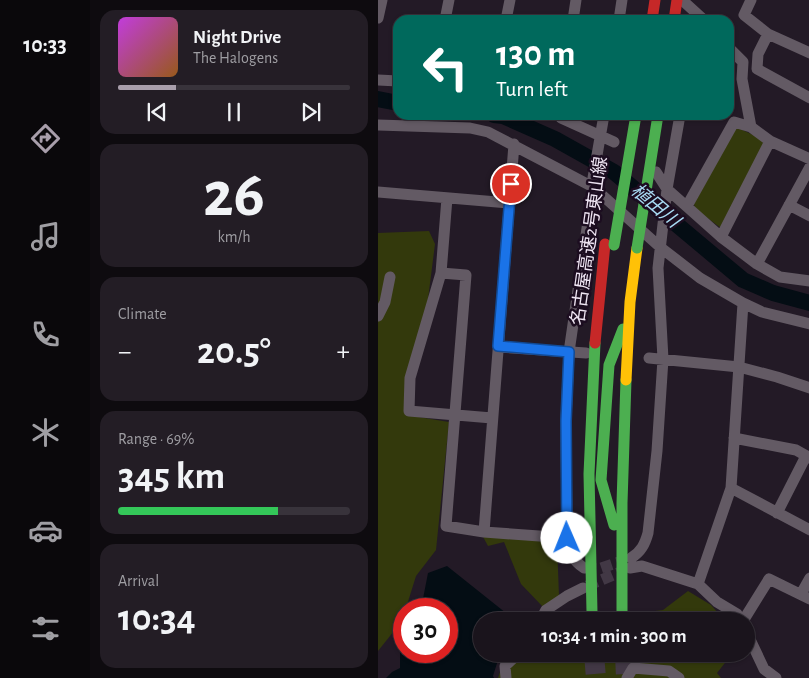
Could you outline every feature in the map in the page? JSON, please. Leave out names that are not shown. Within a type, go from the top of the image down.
[{"type":"highway","points":[[643,15],[646,0]]},
{"type":"highway","points":[[653,15],[655,0]]},
{"type":"highway","points":[[661,15],[664,0]]},
{"type":"highway","points":[[675,15],[677,0]]},
{"type":"highway","name":"名古屋高速2号東山線","points":[[592,612],[588,464],[590,351],[597,303],[617,248],[627,120]]},
{"type":"highway","points":[[631,286],[617,248],[635,120]]},
{"type":"highway","points":[[617,248],[644,120]]},
{"type":"highway","points":[[622,612],[621,479],[631,286],[657,120]]},
{"type":"highway","points":[[629,316],[644,361]]},
{"type":"highway","points":[[620,547],[602,480],[609,365],[629,316]]},
{"type":"highway","points":[[620,547],[634,485],[635,458]]},
{"type":"street","points":[[378,18],[382,0]]},
{"type":"street","points":[[446,15],[449,0]]},
{"type":"street","points":[[507,15],[510,0]]},
{"type":"street","points":[[574,15],[576,0]]},
{"type":"street","points":[[620,15],[622,0]]},
{"type":"street","points":[[682,0],[696,15]]},
{"type":"street","points":[[698,15],[699,0]]},
{"type":"street","points":[[751,0],[744,15],[768,34],[810,53]]},
{"type":"street","points":[[768,34],[758,54],[757,70],[810,98]]},
{"type":"street","points":[[734,53],[743,62],[742,79],[751,127]]},
{"type":"street","points":[[378,80],[393,82]]},
{"type":"street","points":[[566,120],[600,141],[614,142]]},
{"type":"street","points":[[584,568],[570,554],[567,538],[566,421],[569,352],[603,120]]},
{"type":"street","points":[[679,120],[667,194],[658,268],[663,359],[657,451],[648,533],[644,545],[632,561],[698,584],[717,602],[734,612]]},
{"type":"street","points":[[687,206],[734,122],[751,127],[770,141],[810,159]]},
{"type":"street","points":[[378,125],[482,130],[514,144],[593,182],[700,278],[762,312],[810,324]]},
{"type":"street","points":[[721,238],[770,141]]},
{"type":"street","points":[[484,532],[514,144]]},
{"type":"street","points":[[757,264],[810,166]]},
{"type":"street","points":[[656,172],[667,194],[687,206],[721,238],[757,264],[780,277],[810,281]]},
{"type":"street","points":[[378,192],[509,203]]},
{"type":"street","points":[[447,198],[441,273],[410,378],[408,411],[492,418]]},
{"type":"street","points":[[789,205],[810,216]]},
{"type":"street","points":[[441,273],[466,275],[446,526],[484,532],[567,538]]},
{"type":"street","points":[[378,316],[385,302],[390,277]]},
{"type":"street","points":[[698,584],[731,488],[744,303]]},
{"type":"street","points":[[498,346],[569,352],[590,351]]},
{"type":"street","points":[[644,361],[663,359],[739,367],[810,388]]},
{"type":"street","points":[[734,438],[796,450],[808,457],[777,513]]},
{"type":"street","points":[[731,488],[810,530]]},
{"type":"street","points":[[748,612],[769,579],[805,597],[810,578]]},
{"type":"street","points":[[545,612],[567,596],[583,588]]},
{"type":"street","points":[[755,650],[764,669],[776,678]]},
{"type":"street","points":[[506,678],[505,666],[509,662]]},
{"type":"street","points":[[628,678],[633,668],[665,674],[669,671],[679,678]]},
{"type":"green space","points":[[738,128],[762,139],[764,146],[721,228],[695,209],[694,204],[735,130]]},
{"type":"green space","points":[[429,231],[435,244],[427,307],[406,415],[449,422],[436,550],[416,576],[409,598],[393,598],[393,632],[378,651],[378,233]]},
{"type":"green space","points":[[482,535],[557,543],[559,596],[544,608],[521,584],[504,542],[488,546]]},
{"type":"green space","points":[[688,591],[711,605],[717,612],[647,612],[663,610]]},
{"type":"green space","points":[[503,662],[726,662],[717,673],[721,678],[498,678]]},
{"type":"shaded area","points":[[447,566],[505,612],[473,612],[473,662],[497,662],[494,678],[386,678],[400,668],[400,663],[458,663],[458,598],[423,598],[428,573]]},
{"type":"waterway","name":"植田川","points":[[378,99],[393,102]]},
{"type":"waterway","name":"植田川","points":[[512,120],[555,139],[614,172],[743,280],[773,293],[810,303]]},
{"type":"tunnel","points":[[585,568],[598,569],[625,560]]},
{"type":"tunnel","points":[[587,586],[625,570]]},
{"type":"tunnel","points":[[595,662],[596,678]]},
{"type":"tunnel","points":[[625,662],[626,678]]},
{"type":"traffic: fast","points":[[614,245],[635,120]]},
{"type":"traffic: fast","points":[[637,248],[657,120]]},
{"type":"traffic: fast","points":[[614,525],[601,480],[609,365],[623,329]]},
{"type":"traffic: fast","points":[[592,612],[589,474],[595,343]]},
{"type":"traffic: fast","points":[[622,612],[622,503],[626,380]]},
{"type":"traffic: slow","points":[[626,380],[630,302],[637,248]]},
{"type":"traffic: jam","points":[[653,15],[655,0]]},
{"type":"traffic: jam","points":[[675,15],[677,0]]},
{"type":"traffic: jam","points":[[595,343],[605,244]]},
{"type":"route","points":[[511,184],[498,346],[569,352],[566,421],[567,538]]}]
